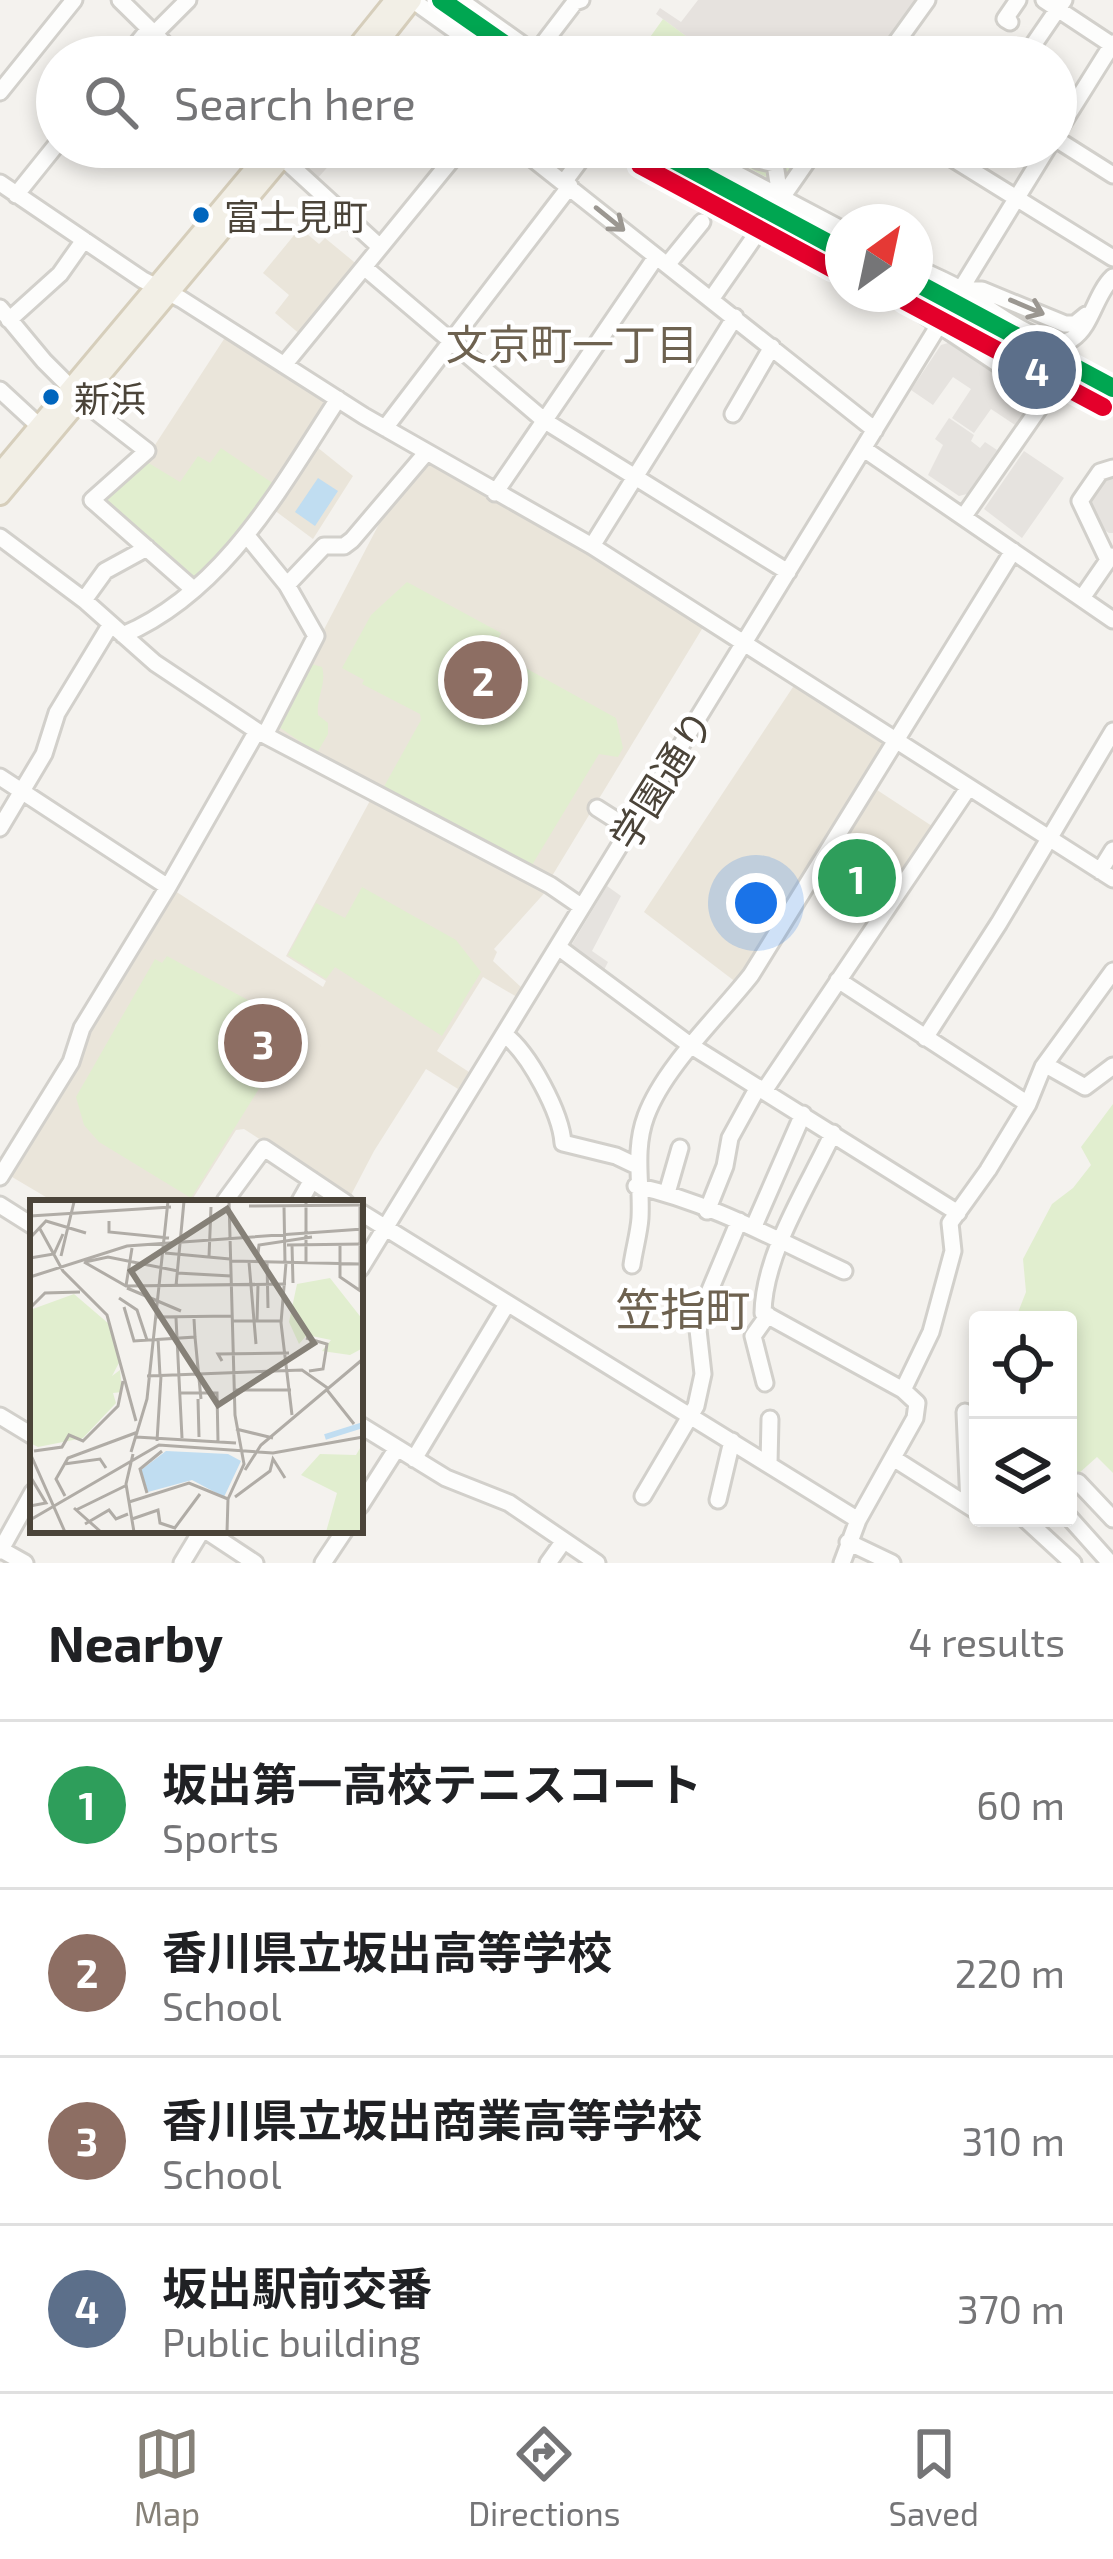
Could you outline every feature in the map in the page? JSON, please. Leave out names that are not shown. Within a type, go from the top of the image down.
[{"type":"main road","points":[[377,36],[395,0]]},
{"type":"main road","points":[[374,36],[412,0]]},
{"type":"main road","points":[[0,495],[157,287],[261,168]]},
{"type":"main road","points":[[0,473],[76,393]]},
{"type":"street","points":[[45,36],[74,0]]},
{"type":"street","points":[[120,0],[155,36]]},
{"type":"street","points":[[147,36],[188,0]]},
{"type":"street","points":[[412,0],[463,36]]},
{"type":"street","points":[[460,0],[509,36]]},
{"type":"street","points":[[900,36],[927,0]]},
{"type":"street","points":[[1010,22],[1005,19],[1018,0]]},
{"type":"street","points":[[551,36],[576,1]]},
{"type":"street","points":[[1037,36],[1055,3],[1112,44],[1077,102]]},
{"type":"street","points":[[378,33],[382,36]]},
{"type":"street","points":[[0,92],[36,47]]},
{"type":"street","points":[[1077,151],[1113,175]]},
{"type":"street","points":[[16,195],[38,168]]},
{"type":"street","points":[[298,168],[380,247]]},
{"type":"street","points":[[284,365],[445,168]]},
{"type":"street","points":[[546,168],[875,430]]},
{"type":"street","points":[[385,428],[577,168]]},
{"type":"street","points":[[667,168],[825,256]]},
{"type":"street","points":[[731,168],[825,219]]},
{"type":"street","points":[[776,168],[779,190]]},
{"type":"street","points":[[712,298],[764,222],[779,190],[798,168]]},
{"type":"street","points":[[968,168],[1113,258]]},
{"type":"street","name":"学園通り","points":[[363,1264],[1035,168]]},
{"type":"street","points":[[0,184],[425,453],[592,546],[1106,875],[1113,850]]},
{"type":"street","points":[[495,493],[662,261],[702,222]]},
{"type":"street","points":[[0,339],[8,318],[60,274],[83,240]]},
{"type":"street","points":[[364,267],[545,421],[788,572]]},
{"type":"street","points":[[933,276],[995,314],[1057,343],[1071,339],[1113,278]]},
{"type":"street","points":[[921,312],[1043,394],[1042,404],[964,516]]},
{"type":"street","points":[[592,546],[735,317]]},
{"type":"street","points":[[8,318],[76,393],[147,451],[92,500],[193,589]]},
{"type":"street","points":[[733,415],[772,347]]},
{"type":"street","points":[[0,390],[39,427]]},
{"type":"street","points":[[0,828],[44,754],[57,713],[117,629],[150,623],[248,537],[338,399]]},
{"type":"street","points":[[864,449],[1113,620]]},
{"type":"street","points":[[287,585],[324,546],[344,546],[352,540],[425,453]]},
{"type":"street","points":[[1082,598],[1110,557],[1080,501],[1100,472],[1113,468]]},
{"type":"street","points":[[0,537],[84,600],[155,663],[262,732],[583,907]]},
{"type":"street","points":[[0,1177],[70,1062],[82,1028],[316,635],[287,585],[248,537]]},
{"type":"street","points":[[84,600],[105,571],[147,548]]},
{"type":"street","points":[[632,1264],[640,1218],[637,1166],[646,1116],[689,1045],[701,1038],[751,975],[1012,551]]},
{"type":"street","points":[[926,1038],[1113,731]]},
{"type":"street","points":[[0,777],[168,887]]},
{"type":"street","points":[[707,1211],[730,1138],[969,787]]},
{"type":"street","points":[[597,808],[630,830]]},
{"type":"street","points":[[558,947],[689,1045],[958,1213]]},
{"type":"street","points":[[903,1390],[931,1332],[953,1250],[950,1223],[1028,1104],[1046,1065],[1113,971]]},
{"type":"street","points":[[838,980],[1028,1104]]},
{"type":"street","points":[[505,1035],[518,1046],[561,1123],[563,1142],[637,1166]]},
{"type":"street","points":[[1046,1065],[1085,1087],[1113,1066]]},
{"type":"street","points":[[643,1496],[691,1415],[703,1374],[698,1321],[803,1114]]},
{"type":"street","points":[[833,1132],[782,1242],[764,1290],[764,1313],[903,1390],[917,1410],[858,1520],[842,1563]]},
{"type":"street","points":[[226,1200],[264,1148],[342,1200]]},
{"type":"street","points":[[667,1193],[680,1148]]},
{"type":"street","points":[[300,1200],[312,1180]]},
{"type":"street","points":[[636,1186],[747,1224],[844,1271]]},
{"type":"street","points":[[0,1205],[30,1224]]},
{"type":"street","points":[[363,1214],[858,1520]]},
{"type":"street","points":[[414,1459],[508,1304]]},
{"type":"street","points":[[765,1384],[753,1336],[768,1315]]},
{"type":"street","points":[[964,1412],[969,1460]]},
{"type":"street","points":[[0,1416],[30,1434]]},
{"type":"street","points":[[769,1464],[770,1419]]},
{"type":"street","points":[[363,1428],[446,1478],[494,1495],[597,1563]]},
{"type":"street","points":[[718,1501],[733,1442]]},
{"type":"street","points":[[363,1501],[397,1448]]},
{"type":"street","points":[[893,1458],[969,1506]]},
{"type":"street","points":[[1078,1482],[1113,1520]]},
{"type":"street","points":[[25,1563],[0,1550],[30,1497]]},
{"type":"street","points":[[1077,1526],[1110,1563]]},
{"type":"street","points":[[1034,1527],[1072,1563]]},
{"type":"street","points":[[182,1563],[202,1533]]},
{"type":"street","points":[[209,1533],[255,1563]]},
{"type":"street","points":[[323,1563],[343,1533]]},
{"type":"street","points":[[548,1563],[563,1541]]},
{"type":"street","points":[[848,1542],[892,1563]]},
{"type":"shaded area","points":[[698,0],[923,0],[897,36],[686,36],[656,14],[660,8],[681,22]]},
{"type":"shaded area","points":[[302,168],[327,168],[316,180]]},
{"type":"shaded area","points":[[300,228],[319,244],[325,238],[359,266],[302,336],[275,313],[289,295],[263,273]]},
{"type":"shaded area","points":[[226,336],[330,400],[307,439],[353,476],[313,539],[266,504],[99,501],[151,451]]},
{"type":"shaded area","points":[[948,343],[1028,394],[1031,403],[1015,425],[991,409],[974,433],[952,418],[971,389],[953,377],[933,405],[911,390],[941,345]]},
{"type":"shaded area","points":[[949,418],[974,435],[971,441],[980,448],[985,442],[997,450],[967,494],[959,496],[928,475],[943,445],[935,439]]},
{"type":"shaded area","points":[[1024,451],[1064,478],[1022,538],[984,509]]},
{"type":"shaded area","points":[[424,461],[592,551],[705,624],[549,881],[322,761],[272,729],[391,501]]},
{"type":"shaded area","points":[[1113,472],[1113,533],[1109,533],[1098,526],[1087,497],[1100,476]]},
{"type":"shaded area","points":[[797,681],[888,739],[885,752],[741,986],[644,912]]},
{"type":"shaded area","points":[[871,786],[935,828],[901,880],[838,839]]},
{"type":"shaded area","points":[[372,797],[549,888],[494,949],[493,961],[522,988],[517,997],[483,977],[437,1051],[469,1072],[458,1089],[426,1069],[350,1197],[244,1129],[236,1130],[192,1200],[51,1200],[7,1174],[86,1030],[172,889],[323,987],[326,981],[286,956]]},
{"type":"shaded area","points":[[607,886],[621,896],[592,951],[608,962],[602,974],[569,949]]},
{"type":"green space","points":[[663,19],[686,36],[651,36]]},
{"type":"green space","points":[[749,168],[790,168],[787,172],[766,177]]},
{"type":"green space","points":[[221,448],[277,486],[245,536],[194,583],[99,501],[142,459],[180,482],[198,456],[210,463]]},
{"type":"green space","points":[[407,582],[501,633],[493,650],[616,718],[623,748],[618,757],[599,754],[529,870],[381,792],[420,714],[362,684],[364,680],[342,668],[371,615]]},
{"type":"green space","points":[[308,663],[322,667],[318,715],[328,723],[328,734],[317,753],[276,725]]},
{"type":"green space","points":[[838,840],[899,881],[877,915],[815,875]]},
{"type":"green space","points":[[362,887],[456,940],[481,972],[442,1036],[335,967],[326,979],[288,955],[316,903],[345,918]]},
{"type":"green space","points":[[167,956],[290,1023],[293,1034],[191,1198],[99,1142],[84,1125],[76,1097],[155,959],[162,963]]},
{"type":"green space","points":[[1113,1104],[1113,1473],[1097,1457],[1077,1475],[1077,1311],[1019,1311],[1026,1292],[1023,1259],[1052,1204],[1091,1165],[1081,1147]]},
{"type":"water","points":[[318,478],[338,491],[315,526],[295,512]]},
{"type":"railway","points":[[933,299],[1113,394]]},
{"type":"transit line","points":[[441,0],[493,36]]},
{"type":"transit line","points":[[646,168],[825,265]]},
{"type":"transit line","points":[[689,168],[825,241]]},
{"type":"transit line","points":[[933,292],[1113,388]]},
{"type":"transit line","points":[[926,312],[1103,407]]},
{"type":"place","name":"富士見町","points":[[201,215]]},
{"type":"place","name":"坂出駅前交番","points":[[1037,370]]},
{"type":"place","name":"新浜","points":[[51,397]]},
{"type":"place","name":"香川県立坂出高等学校","points":[[483,680]]},
{"type":"place","name":"坂出第一高校テニスコート","points":[[857,878]]},
{"type":"place","name":"香川県立坂出商業高等学校","points":[[263,1043]]},
{"type":"district","name":"文京町一丁目","points":[[572,343]]},
{"type":"district","name":"笠指町","points":[[683,1308]]}]
